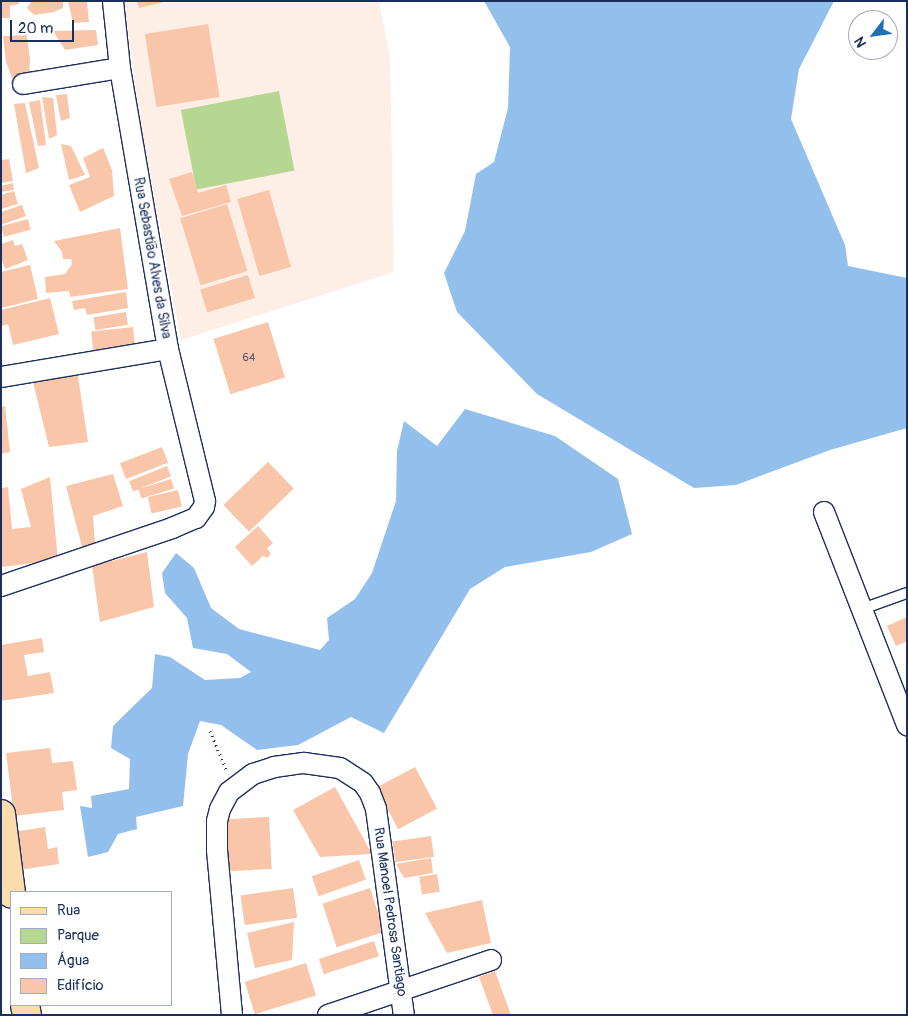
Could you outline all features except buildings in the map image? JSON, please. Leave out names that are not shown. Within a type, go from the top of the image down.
[{"type":"main road","points":[[1,814],[11,891]]},
{"type":"street","name":"Rua Sebastião Alves da Silva","points":[[1,586],[172,528],[196,518],[202,511],[205,501],[168,349],[120,68],[113,1]]},
{"type":"street","points":[[22,84],[120,68]]},
{"type":"street","points":[[1,377],[168,349]]},
{"type":"street","points":[[824,512],[907,725]]},
{"type":"street","name":"Rua Manoel Pedrosa Santiago","points":[[234,788],[253,774],[262,770],[289,764],[320,764],[340,768],[352,774],[363,783],[376,809],[404,1015]]},
{"type":"street","points":[[232,1015],[216,850],[217,821],[220,809],[223,801],[234,788]]},
{"type":"street","points":[[328,1015],[491,960]]},
{"type":"lane","points":[[862,610],[907,593]]},
{"type":"path","points":[[210,731],[234,788]]},
{"type":"shaded area","points":[[124,1],[379,1],[390,57],[394,272],[181,340],[139,114]]},
{"type":"green space","points":[[279,91],[294,171],[196,190],[181,110]]},
{"type":"water","points":[[484,1],[834,1],[799,69],[791,119],[845,245],[848,266],[907,278],[907,428],[830,450],[736,485],[694,488],[537,394],[457,312],[444,273],[465,231],[476,174],[494,162],[508,108],[510,47]]},
{"type":"water","points":[[465,409],[555,436],[618,479],[632,534],[591,552],[505,567],[470,589],[384,733],[351,717],[298,745],[257,750],[221,725],[200,721],[188,754],[183,806],[136,817],[137,829],[118,834],[108,852],[88,857],[80,806],[92,808],[91,796],[129,789],[130,759],[111,748],[113,726],[152,688],[155,654],[170,657],[205,680],[240,678],[251,672],[227,654],[193,648],[187,618],[165,593],[162,573],[176,553],[194,568],[211,608],[239,629],[320,650],[329,640],[327,618],[355,599],[372,573],[396,501],[397,451],[404,421],[437,446]]}]
